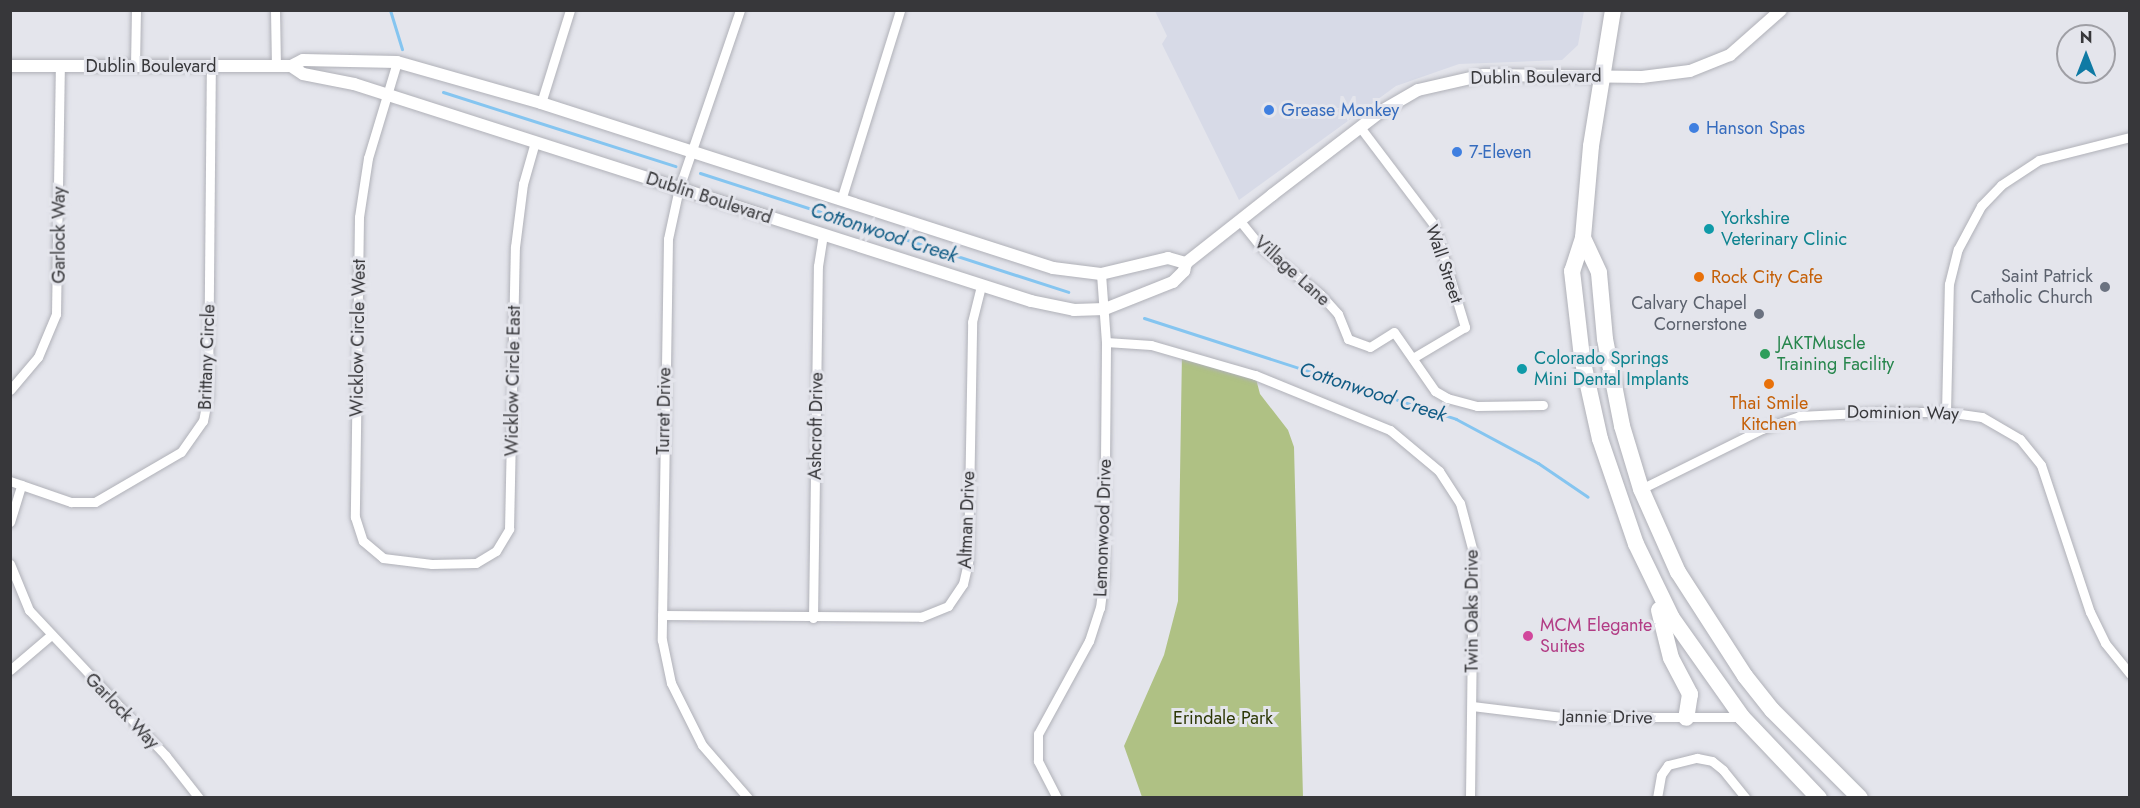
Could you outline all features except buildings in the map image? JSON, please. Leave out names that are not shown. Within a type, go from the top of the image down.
[{"type":"highway","points":[[1613,10],[1602,76],[1583,238],[1572,271],[1582,358],[1600,440],[1667,633],[1671,658],[1687,684],[1691,704],[1686,718]]},
{"type":"highway","points":[[1583,238],[1599,273],[1612,380],[1641,489],[1698,608],[1772,710],[1860,798]]},
{"type":"highway","points":[[1636,544],[1672,618],[1742,717],[1819,798]]},
{"type":"highway","points":[[1742,717],[1772,710]]},
{"type":"main road","name":"Dublin Boulevard","points":[[291,66],[303,74],[387,95],[981,286],[1053,307],[1105,309],[1173,282],[1184,271],[1186,263],[1394,103],[1445,81],[1484,75],[1665,76],[1712,63],[1751,40],[1781,10]]},
{"type":"main road","name":"Dublin Boulevard","points":[[10,66],[291,66],[303,60],[397,62],[541,103],[1053,268],[1101,274],[1168,258],[1186,263]]},
{"type":"street","points":[[135,10],[135,66]]},
{"type":"street","points":[[275,10],[276,66]]},
{"type":"street","points":[[541,103],[570,10]]},
{"type":"street","name":"Turret Drive","points":[[740,10],[680,188],[666,258],[662,615],[663,653],[671,683],[709,757],[748,798]]},
{"type":"street","points":[[842,200],[900,10]]},
{"type":"street","name":"Wicklow Circle West","points":[[397,62],[368,158],[359,217],[355,517],[363,541],[383,558],[432,564]]},
{"type":"street","name":"Garlock Way","points":[[10,390],[45,345],[56,314],[60,66]]},
{"type":"street","name":"Brittany Circle","points":[[10,481],[71,502],[95,502],[109,497],[181,452],[203,421],[208,396],[211,66]]},
{"type":"street","name":"Wall Street","points":[[1360,127],[1434,225],[1465,327],[1413,358]]},
{"type":"street","points":[[1946,412],[1949,284],[1958,249],[1981,206],[2007,180],[2039,160],[2130,138]]},
{"type":"street","name":"Wicklow Circle East","points":[[432,564],[476,563],[496,551],[509,529],[515,247],[523,184],[536,142]]},
{"type":"street","name":"Village Lane","points":[[1240,221],[1260,246],[1332,307],[1348,339],[1370,347],[1394,332],[1435,391],[1447,398],[1477,406],[1543,405]]},
{"type":"street","name":"Ashcroft Drive","points":[[813,618],[818,266],[823,235]]},
{"type":"street","name":"Lemonwood Drive","points":[[1057,798],[1038,762],[1037,741],[1043,720],[1089,641],[1100,608],[1104,576],[1106,342],[1101,274]]},
{"type":"street","name":"Altman Drive","points":[[662,615],[921,618],[948,606],[963,584],[968,562],[972,322],[981,286]]},
{"type":"street","name":"Twin Oaks Drive","points":[[1106,342],[1151,345],[1255,375],[1390,430],[1425,456],[1451,488],[1471,537],[1470,798]]},
{"type":"street","name":"Dominion Way","points":[[1641,489],[1762,429],[1799,417],[1839,411],[1946,412],[1995,423],[2020,439],[2041,465],[2090,612],[2105,644],[2130,674]]},
{"type":"street","points":[[10,522],[21,485]]},
{"type":"street","name":"Garlock Way","points":[[10,564],[21,597],[50,636],[166,756],[199,798]]},
{"type":"street","points":[[10,670],[50,636]]},
{"type":"street","name":"Jannie Drive","points":[[1472,706],[1562,717],[1742,717]]},
{"type":"street","points":[[1657,798],[1661,775],[1668,765],[1697,758],[1712,762],[1724,770],[1746,798]]},
{"type":"shaded area","points":[[1155,11],[1584,11],[1578,45],[1562,60],[1459,64],[1396,86],[1239,200],[1162,44],[1167,36]]},
{"type":"green space","name":"Erindale Park","points":[[1182,352],[1255,375],[1260,394],[1288,430],[1294,447],[1303,797],[1142,797],[1124,746],[1164,655],[1178,601]]},
{"type":"waterway","name":"Cottonwood Creek","points":[[390,10],[402,49]]},
{"type":"waterway","name":"Cottonwood Creek","points":[[443,92],[675,166]]},
{"type":"waterway","name":"Cottonwood Creek","points":[[700,173],[1068,292]]},
{"type":"waterway","name":"Cottonwood Creek","points":[[1144,318],[1456,419],[1538,463],[1588,497]]},
{"type":"place","name":"Grease Monkey","points":[[1269,110]]},
{"type":"place","name":"Hanson Spas","points":[[1694,128]]},
{"type":"place","name":"7-Eleven","points":[[1457,152]]},
{"type":"place","name":"Yorkshire Veterinary Clinic","points":[[1709,229]]},
{"type":"place","name":"Rock City Cafe","points":[[1699,277]]},
{"type":"place","name":"Saint Patrick Catholic Church","points":[[2105,287]]},
{"type":"place","name":"Calvary Chapel Cornerstone","points":[[1759,314]]},
{"type":"place","name":"JAKTMuscle Training Facility","points":[[1765,354]]},
{"type":"place","name":"Colorado Springs Mini Dental Implants","points":[[1522,369]]},
{"type":"place","name":"Thai Smile Kitchen","points":[[1769,384]]},
{"type":"place","name":"MCM Elegante Suites","points":[[1528,636]]}]
